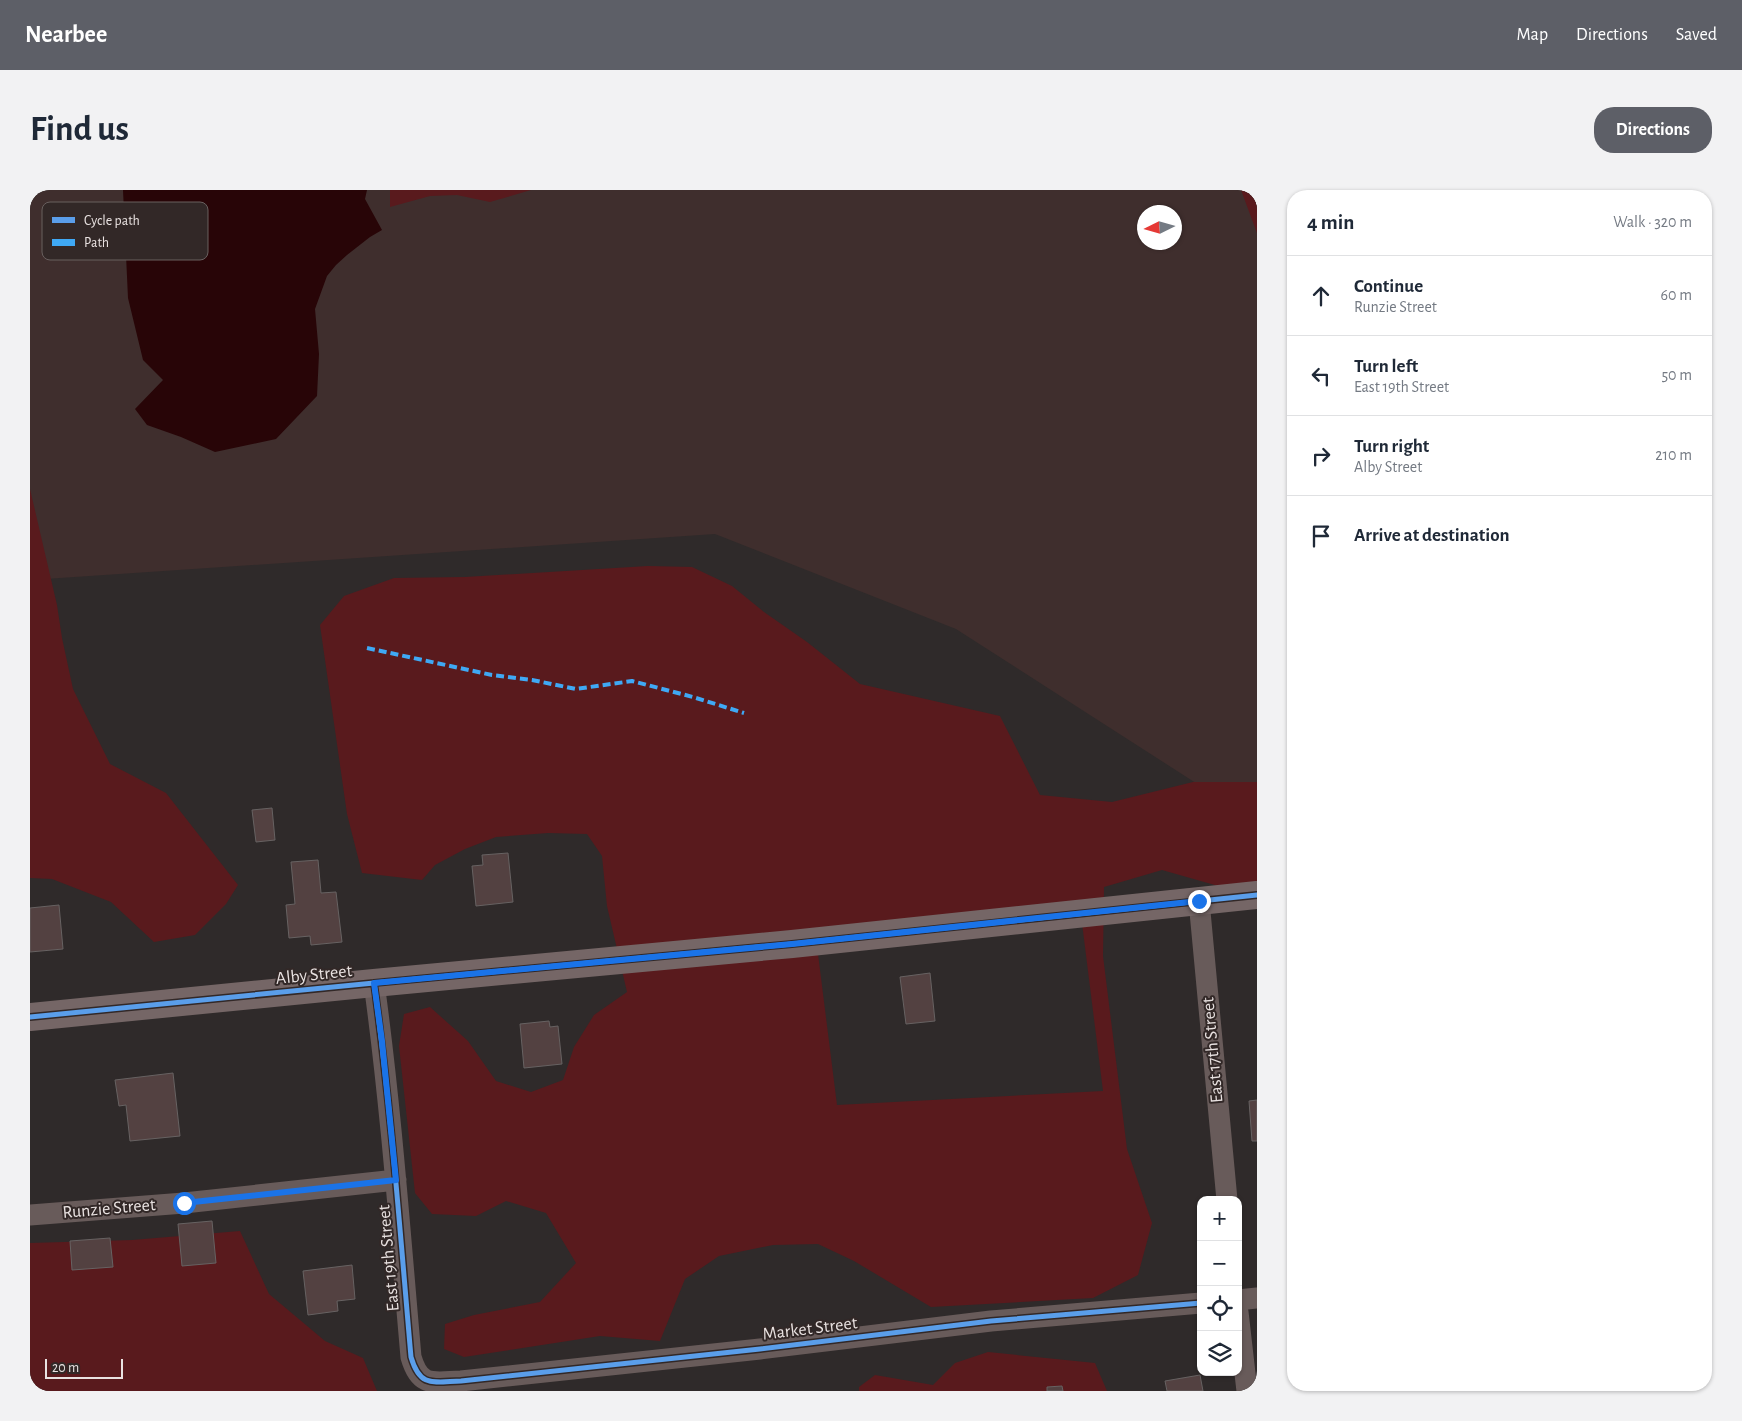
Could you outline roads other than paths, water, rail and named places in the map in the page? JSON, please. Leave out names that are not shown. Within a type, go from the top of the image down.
[{"type":"street","name":"Alby Street","points":[[30,1017],[792,944],[1257,895]]},
{"type":"street","name":"East 17th Street","points":[[1199,901],[1227,1196]]},
{"type":"street","name":"East 19th Street","points":[[374,983],[382,1041],[396,1180],[411,1357],[415,1371],[422,1379]]},
{"type":"street","name":"Runzie Street","points":[[30,1215],[184,1203],[396,1180]]},
{"type":"street","points":[[1242,1300],[1257,1298]]},
{"type":"street","name":"Market Street","points":[[422,1379],[435,1382],[461,1381],[760,1349],[991,1321],[1197,1303]]},
{"type":"street","points":[[1240,1331],[1247,1391]]}]
